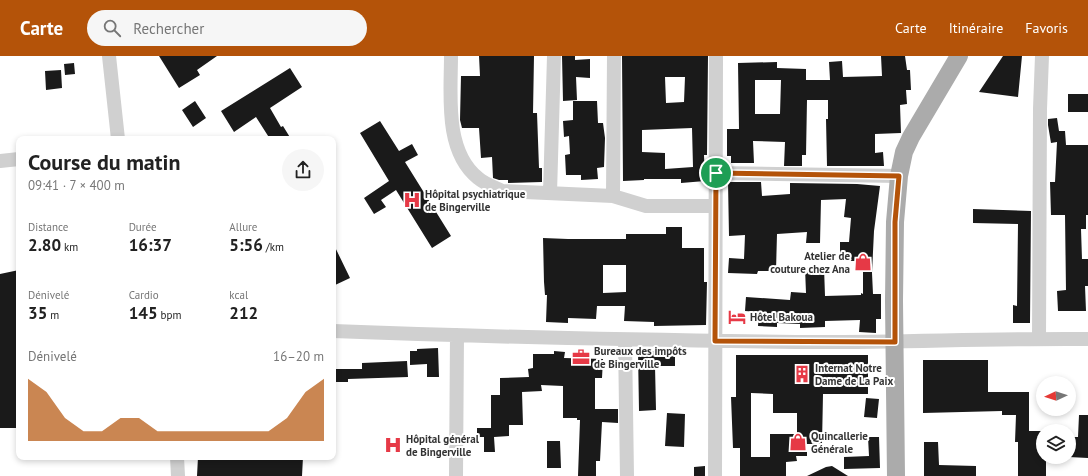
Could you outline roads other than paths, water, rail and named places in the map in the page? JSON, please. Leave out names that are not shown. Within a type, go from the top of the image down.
[{"type":"main road","points":[[896,476],[895,222],[899,176],[904,152],[911,137],[959,56]]},
{"type":"street","points":[[109,56],[118,136]]},
{"type":"street","points":[[451,56],[452,122],[458,149],[466,166],[478,178],[502,191],[613,196],[646,206],[715,206]]},
{"type":"street","points":[[550,192],[554,56]]},
{"type":"street","points":[[613,196],[614,56]]},
{"type":"street","points":[[715,476],[716,56]]},
{"type":"street","points":[[1039,339],[1040,109],[1042,56]]},
{"type":"street","points":[[0,161],[16,159]]},
{"type":"street","points":[[716,173],[899,176]]},
{"type":"street","points":[[336,331],[625,340],[895,342],[1039,339],[1088,340]]},
{"type":"street","points":[[456,476],[457,336]]},
{"type":"street","points":[[625,340],[627,476]]},
{"type":"street","points":[[177,460],[178,476]]},
{"type":"place","name":"Hôpital psychiatrique de Bingerville","points":[[412,200]]},
{"type":"place","name":"Atelier de couture chez Ana","points":[[863,262]]},
{"type":"place","name":"Hôtel Bakoua","points":[[737,317]]},
{"type":"place","name":"Bureaux des impôts de Bingerville","points":[[581,357]]},
{"type":"place","name":"Internat Notre Dame de La Paix","points":[[802,374]]},
{"type":"place","name":"Quincallerie Générale","points":[[798,442]]},
{"type":"place","name":"Hôpital général de Bingerville","points":[[393,445]]}]
